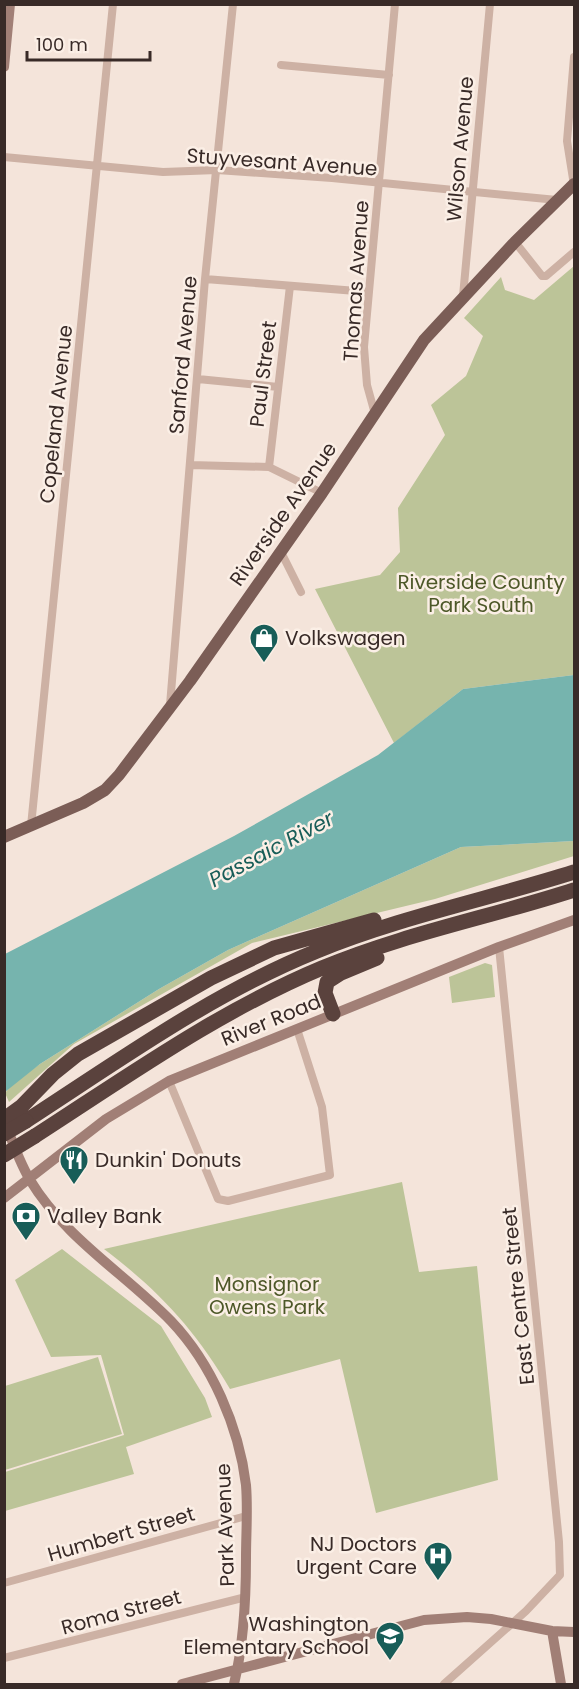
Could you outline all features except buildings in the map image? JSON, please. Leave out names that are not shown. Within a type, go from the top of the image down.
[{"type":"highway","points":[[4,1134],[183,1020],[262,975],[345,940],[574,872]]},
{"type":"highway","points":[[333,1014],[325,993],[327,982],[333,977],[396,950],[574,890]]},
{"type":"highway","points":[[4,1155],[217,1020],[296,979],[378,947],[536,902]]},
{"type":"highway","points":[[4,1120],[78,1054],[240,963],[294,942],[412,909],[436,912]]},
{"type":"main road","points":[[4,67],[8,8]]},
{"type":"main road","name":"Riverside Avenue","points":[[4,837],[68,811],[105,790],[119,775],[170,708],[281,552],[424,340],[463,296],[574,184]]},
{"type":"main road","name":"River Road","points":[[4,1198],[115,1112],[169,1081],[499,947],[574,920]]},
{"type":"main road","name":"Park Avenue","points":[[4,1120],[29,1178],[69,1229],[172,1323],[202,1363],[224,1404],[238,1443],[246,1488],[246,1597],[238,1670],[234,1684]]},
{"type":"main road","points":[[182,1684],[424,1620],[467,1617],[512,1622],[552,1631],[574,1632]]},
{"type":"main road","points":[[552,1631],[561,1684]]},
{"type":"street","name":"Copeland Avenue","points":[[31,826],[113,4]]},
{"type":"street","name":"Sanford Avenue","points":[[170,708],[205,279],[232,4]]},
{"type":"street","name":"Thomas Avenue","points":[[375,415],[364,366],[395,4]]},
{"type":"street","name":"Wilson Avenue","points":[[463,296],[490,4]]},
{"type":"street","points":[[574,57],[567,141],[574,184]]},
{"type":"street","points":[[281,65],[389,75]]},
{"type":"street","name":"Stuyvesant Avenue","points":[[4,157],[163,172],[217,170],[557,200]]},
{"type":"street","points":[[515,242],[542,276],[574,252]]},
{"type":"street","points":[[205,279],[369,292]]},
{"type":"street","name":"Paul Street","points":[[269,466],[290,286]]},
{"type":"street","points":[[198,379],[278,387]]},
{"type":"street","points":[[190,465],[269,466],[322,493]]},
{"type":"street","points":[[281,552],[301,592]]},
{"type":"street","name":"East Centre Street","points":[[444,1684],[560,1575],[560,1542],[499,947]]},
{"type":"street","points":[[169,1081],[218,1199],[228,1201],[330,1175],[322,1107],[297,1029]]},
{"type":"street","name":"Humbert Street","points":[[4,1583],[246,1516]]},
{"type":"street","name":"Roma Street","points":[[4,1658],[246,1597]]},
{"type":"green space","name":"Riverside County Park South","points":[[574,266],[574,675],[463,689],[394,743],[315,589],[380,575],[400,552],[398,508],[445,435],[431,405],[466,376],[483,336],[464,318],[501,277],[505,290],[534,300]]},
{"type":"green space","points":[[574,841],[574,856],[435,899],[252,943],[74,1044],[9,1102],[5,1093],[14,1082],[159,989],[228,950],[461,847]]},
{"type":"green space","points":[[485,963],[492,965],[495,997],[452,1003],[449,977]]},
{"type":"green space","name":"Monsignor Owens Park","points":[[402,1182],[419,1272],[477,1266],[498,1480],[376,1513],[340,1359],[230,1389],[217,1367],[174,1312],[142,1280],[104,1249]]},
{"type":"green space","points":[[62,1249],[161,1326],[205,1398],[212,1417],[126,1447],[134,1474],[5,1511],[5,1472],[124,1435],[101,1355],[51,1357],[15,1280]]},
{"type":"green space","points":[[98,1357],[122,1434],[5,1470],[5,1386]]},
{"type":"water","name":"Passaic River","points":[[574,675],[574,841],[461,847],[228,950],[159,989],[40,1064],[5,1092],[5,954],[234,836],[378,755],[463,689]]},
{"type":"place","name":"Volkswagen","points":[[264,664]]},
{"type":"place","name":"Dunkin' Donuts","points":[[74,1186]]},
{"type":"place","name":"Valley Bank","points":[[26,1242]]},
{"type":"place","name":"NJ Doctors Urgent Care","points":[[438,1582]]},
{"type":"place","name":"Washington Elementary School","points":[[390,1662]]}]
